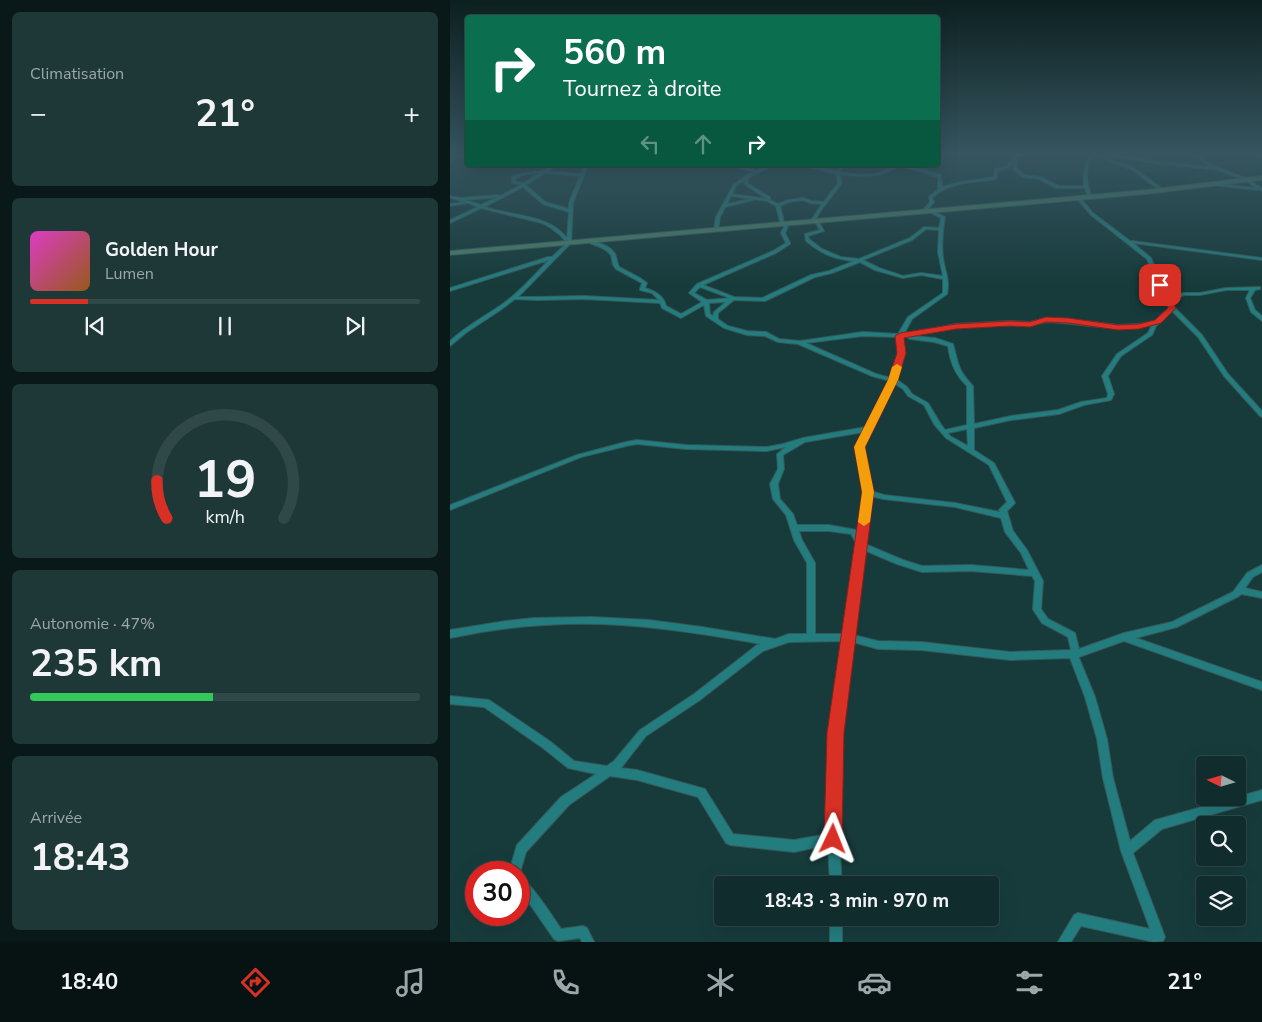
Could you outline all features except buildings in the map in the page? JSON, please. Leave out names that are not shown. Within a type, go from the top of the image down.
[{"type":"main road","points":[[450,253],[1090,197]]},
{"type":"street","points":[[450,197],[503,213],[536,218],[563,233],[566,243]]},
{"type":"street","points":[[460,199],[487,197]]},
{"type":"street","points":[[450,222],[497,197]]},
{"type":"street","points":[[537,197],[544,203],[570,211]]},
{"type":"street","points":[[450,344],[461,333],[489,317],[515,298],[566,243],[573,197]]},
{"type":"street","points":[[716,230],[718,217],[730,197]]},
{"type":"street","points":[[706,302],[691,293],[699,285],[785,247],[788,243],[783,232],[786,227],[778,205],[768,200],[744,197]]},
{"type":"street","points":[[829,197],[815,222],[822,230],[806,235],[807,240],[820,250],[840,258],[857,260],[903,277],[921,274],[946,278]]},
{"type":"street","points":[[835,876],[833,839],[836,733],[868,492],[859,447],[893,380],[901,353],[900,336],[910,318],[945,294],[948,283],[940,253],[940,229],[943,217],[930,212],[926,208],[932,202],[931,197]]},
{"type":"street","points":[[1074,198],[1080,200],[1092,214],[1149,258],[1172,308],[1200,336],[1226,376],[1262,415]]},
{"type":"street","points":[[450,204],[494,199]]},
{"type":"street","points":[[725,206],[757,199]]},
{"type":"street","points":[[778,205],[788,201],[803,199],[810,202],[824,203]]},
{"type":"street","points":[[588,241],[610,251],[619,269],[639,278],[644,283],[642,289],[655,292],[663,302],[664,307],[681,316],[706,302],[731,299],[763,300],[813,276],[830,272],[911,239],[925,228],[940,229]]},
{"type":"street","points":[[1125,240],[1262,259]]},
{"type":"street","points":[[450,290],[549,258],[566,243]]},
{"type":"street","points":[[699,285],[731,299]]},
{"type":"street","points":[[1168,301],[1182,294],[1200,294],[1226,288],[1260,287]]},
{"type":"street","points":[[1260,287],[1253,289],[1248,298],[1253,311],[1262,319]]},
{"type":"street","points":[[515,298],[533,300],[572,297],[620,298],[663,302]]},
{"type":"street","points":[[715,320],[716,313],[731,299]]},
{"type":"street","points":[[706,302],[708,315],[726,327],[747,333],[766,334],[778,340],[799,342],[863,334],[935,340],[951,346],[952,358],[959,377],[970,386],[971,450]]},
{"type":"street","points":[[944,432],[1011,418],[1059,412],[1083,403],[1109,399],[1111,394],[1106,376],[1113,363],[1119,355],[1150,334],[1158,322],[1172,308]]},
{"type":"street","points":[[900,336],[956,326],[1010,323],[1030,324],[1046,320],[1068,320],[1118,327],[1139,326],[1158,322]]},
{"type":"street","points":[[799,342],[874,374],[893,380],[905,388],[910,395],[926,404],[948,438],[992,464],[1012,503],[1003,510],[1009,532],[1024,552],[1039,581],[1037,609],[1045,621],[1072,634],[1076,654],[1074,658],[1090,697],[1102,740],[1108,778],[1127,851],[1159,937],[1078,919],[1064,942]]},
{"type":"street","points":[[450,508],[579,456],[626,444],[637,442],[686,447],[767,449],[803,440],[868,429]]},
{"type":"street","points":[[803,440],[780,454],[781,469],[774,484],[778,499],[789,514],[811,564],[811,638]]},
{"type":"street","points":[[868,492],[883,497],[954,505],[1005,516]]},
{"type":"street","points":[[794,528],[829,528],[853,532],[861,545],[900,562],[922,569],[971,568],[1034,573]]},
{"type":"street","points":[[518,861],[522,849],[565,801],[618,764],[643,733],[697,697],[760,648],[789,638],[848,637],[878,645],[921,646],[1010,656],[1076,654],[1124,637],[1174,625],[1212,607],[1238,590],[1250,574],[1262,568]]},
{"type":"street","points":[[1238,590],[1262,595]]},
{"type":"street","points":[[450,634],[484,626],[593,620],[675,626],[776,643]]},
{"type":"street","points":[[1124,637],[1262,686]]},
{"type":"street","points":[[450,700],[486,703],[547,745],[572,765],[637,775],[702,793],[730,839],[794,846],[833,839]]},
{"type":"street","points":[[1127,851],[1159,824],[1262,795]]},
{"type":"street","points":[[530,896],[558,935],[583,932],[588,942]]},
{"type":"street","points":[[836,926],[836,942]]},
{"type":"slow traffic","points":[[864,522],[868,492],[859,447],[893,380],[897,367]]},
{"type":"route","points":[[833,839],[836,733],[868,492],[859,447],[893,380],[901,353],[900,336],[956,326],[1010,323],[1030,324],[1046,320],[1068,320],[1118,327],[1139,326],[1158,322],[1172,308],[1160,285]]}]
